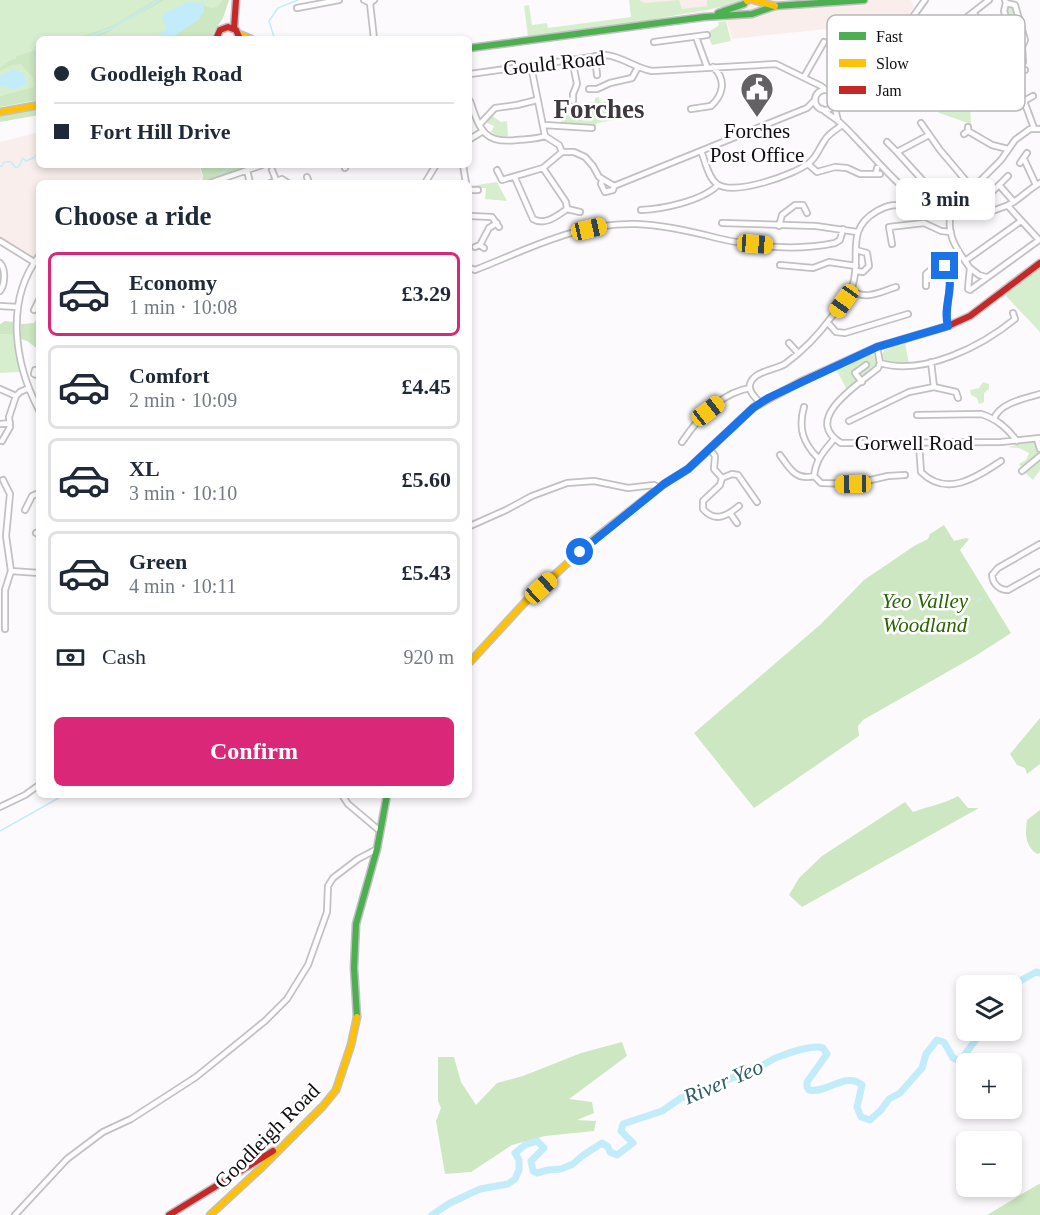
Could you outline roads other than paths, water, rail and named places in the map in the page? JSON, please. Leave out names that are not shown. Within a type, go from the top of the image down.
[{"type":"main road","points":[[472,48],[704,17],[752,14],[775,6],[864,0]]},
{"type":"main road","points":[[704,17],[750,1],[775,6]]},
{"type":"main road","points":[[750,1],[758,6],[756,11]]},
{"type":"main road","points":[[747,13],[744,9],[750,1]]},
{"type":"main road","points":[[222,28],[238,34],[235,2]]},
{"type":"main road","points":[[217,36],[235,2]]},
{"type":"main road","points":[[0,112],[36,106]]},
{"type":"main road","points":[[472,660],[526,602],[594,539],[659,488],[688,469],[760,403],[877,347],[948,326],[970,316],[1040,263]]},
{"type":"main road","name":"Goodleigh Road","points":[[210,1215],[323,1106],[336,1090],[356,1030],[354,968],[356,924],[377,849],[386,798]]},
{"type":"main road","points":[[169,1215],[280,1148]]},
{"type":"street","points":[[297,8],[339,0]]},
{"type":"street","points":[[363,0],[372,2],[374,36]]},
{"type":"street","points":[[917,0],[918,9]]},
{"type":"street","points":[[914,15],[924,0]]},
{"type":"street","points":[[974,14],[989,0]]},
{"type":"street","points":[[1006,1],[1014,4],[1018,15]]},
{"type":"street","points":[[654,42],[707,35]]},
{"type":"street","points":[[696,37],[706,67]]},
{"type":"street","points":[[804,77],[824,42]]},
{"type":"street","points":[[595,56],[597,75]]},
{"type":"street","name":"Gould Road","points":[[472,74],[595,56],[616,56],[652,71],[776,64],[826,90]]},
{"type":"street","points":[[572,59],[572,73],[577,84],[573,101]]},
{"type":"street","points":[[531,66],[545,136]]},
{"type":"street","points":[[589,89],[597,89],[610,83],[632,78],[638,67]]},
{"type":"street","points":[[691,109],[708,108],[723,88],[719,73],[713,67]]},
{"type":"street","points":[[719,73],[723,67]]},
{"type":"street","points":[[812,82],[820,109],[840,123],[915,198],[937,210],[969,215],[1008,206],[1038,184],[1022,161],[1027,153]]},
{"type":"street","points":[[807,108],[821,91],[826,90]]},
{"type":"street","points":[[1025,100],[1033,96]]},
{"type":"street","points":[[480,124],[495,108],[537,100]]},
{"type":"street","points":[[1025,104],[1034,128]]},
{"type":"street","points":[[472,106],[483,131],[490,138],[504,142],[545,136],[558,145],[562,152]]},
{"type":"street","points":[[603,180],[601,184],[605,192],[613,190],[614,186],[807,108],[827,109]]},
{"type":"street","points":[[837,111],[840,123]]},
{"type":"street","points":[[701,151],[713,180],[718,185],[731,187],[754,185],[808,164],[818,153],[825,139],[840,123]]},
{"type":"street","points":[[921,123],[973,189]]},
{"type":"street","points":[[544,125],[592,128]]},
{"type":"street","points":[[986,277],[970,268],[952,242],[951,213],[954,207],[1001,160],[1021,136],[1034,128],[1040,129]]},
{"type":"street","points":[[472,138],[483,131]]},
{"type":"street","points":[[966,131],[992,145],[1008,149]]},
{"type":"street","points":[[897,152],[929,135]]},
{"type":"street","points":[[887,142],[926,184]]},
{"type":"street","points":[[497,170],[502,180],[515,178],[543,168],[562,152],[574,152],[585,157],[603,180],[614,186]]},
{"type":"street","points":[[808,164],[817,172],[835,167],[847,168],[860,174],[878,172]]},
{"type":"street","points":[[218,180],[253,168]]},
{"type":"street","points":[[543,168],[561,193],[567,209]]},
{"type":"street","points":[[247,170],[249,180]]},
{"type":"street","points":[[272,170],[276,180],[284,180]]},
{"type":"street","points":[[991,194],[1008,176]]},
{"type":"street","points":[[515,178],[535,221],[554,219],[567,209]]},
{"type":"street","points":[[641,210],[668,207],[711,191],[718,185]]},
{"type":"street","points":[[922,203],[935,192],[935,185]]},
{"type":"street","points":[[1000,186],[1014,202]]},
{"type":"street","points":[[472,190],[478,190]]},
{"type":"street","points":[[760,403],[752,394],[751,381],[784,364],[798,353],[828,322],[851,291],[856,268],[857,232],[869,216],[888,205],[907,206],[915,198]]},
{"type":"street","points":[[779,226],[782,215],[795,205],[802,205],[807,213]]},
{"type":"street","points":[[970,268],[968,279],[970,290],[1039,240],[1008,206]]},
{"type":"street","points":[[567,209],[580,212]]},
{"type":"street","points":[[472,216],[492,217],[498,225],[489,228],[480,247]]},
{"type":"street","points":[[965,261],[1021,221]]},
{"type":"street","points":[[892,244],[889,227],[924,223],[941,231],[951,232]]},
{"type":"street","points":[[472,269],[475,270],[533,245],[609,224],[679,228],[719,238],[797,248],[835,243],[840,240],[843,230]]},
{"type":"street","points":[[726,225],[816,226],[857,232]]},
{"type":"street","points":[[0,241],[34,262]]},
{"type":"street","points":[[780,265],[813,268],[836,262],[863,272],[869,266],[867,253],[856,250]]},
{"type":"street","points":[[36,260],[22,284],[17,331],[19,355],[36,403]]},
{"type":"street","points":[[926,286],[926,274],[941,261],[949,272],[951,281],[945,315],[948,326]]},
{"type":"street","points":[[0,263],[3,270],[3,285],[0,291]]},
{"type":"street","points":[[851,291],[861,297],[868,297],[896,287]]},
{"type":"street","points":[[0,306],[18,307]]},
{"type":"street","points":[[34,310],[36,306]]},
{"type":"street","points":[[828,322],[836,332],[844,333],[908,314]]},
{"type":"street","points":[[877,347],[880,363],[891,366],[931,362],[960,354],[978,345],[1015,319],[1013,314]]},
{"type":"street","points":[[789,343],[798,353]]},
{"type":"street","points":[[931,362],[934,387]]},
{"type":"street","name":"Gorwell Road","points":[[880,363],[878,368],[830,411],[826,422],[830,434],[841,443],[919,444],[1017,441],[1039,438]]},
{"type":"street","points":[[862,382],[855,373],[866,365]]},
{"type":"street","points":[[35,370],[36,375]]},
{"type":"street","points":[[849,421],[909,392],[934,387],[956,392],[958,398]]},
{"type":"street","points":[[2,443],[10,427],[9,417],[16,396],[29,388]]},
{"type":"street","points":[[682,442],[695,423],[728,395],[750,388]]},
{"type":"street","points":[[0,389],[16,396]]},
{"type":"street","points":[[994,419],[996,413],[1002,408],[1040,394]]},
{"type":"street","points":[[804,407],[801,419],[802,433],[808,447],[818,458]]},
{"type":"street","points":[[917,415],[981,414],[994,419],[1017,441]]},
{"type":"street","points":[[0,424],[10,423]]},
{"type":"street","points":[[1039,438],[1040,449]]},
{"type":"street","points":[[814,476],[818,458],[834,439]]},
{"type":"street","points":[[919,444],[921,472],[931,480],[942,483],[967,482],[1001,461]]},
{"type":"street","points":[[710,449],[715,456],[714,469],[722,478]]},
{"type":"street","points":[[780,455],[792,471],[799,476],[814,476],[821,483],[853,484],[904,475]]},
{"type":"street","points":[[1022,471],[1040,456]]},
{"type":"street","points":[[739,506],[724,517],[712,517],[702,507],[703,501],[720,484],[722,478],[732,474],[738,474],[757,502]]},
{"type":"street","points":[[3,480],[10,494],[6,536],[11,571],[5,590],[5,629]]},
{"type":"street","points":[[472,525],[532,495],[567,483],[585,481],[628,488],[654,485],[659,488]]},
{"type":"street","points":[[748,489],[753,485]]},
{"type":"street","points":[[25,510],[26,502],[36,494]]},
{"type":"street","points":[[730,513],[737,523]]},
{"type":"street","points":[[1040,544],[998,568],[992,575],[992,580],[998,587],[1008,590],[1040,572]]},
{"type":"street","points":[[11,571],[36,573]]},
{"type":"street","points":[[0,807],[36,787]]},
{"type":"street","points":[[344,798],[380,831]]},
{"type":"street","points":[[15,1215],[67,1159],[103,1132],[131,1119],[196,1077],[265,1021],[286,999],[308,965],[327,912],[328,886],[333,878],[358,858],[377,849]]},
{"type":"water","points":[[188,2],[200,3],[204,11],[198,20],[174,36],[158,36],[166,28],[162,17],[165,13]]},
{"type":"water","points":[[13,69],[23,73],[27,84],[13,90],[4,86],[0,87],[0,76]]},
{"type":"waterway","points":[[91,36],[112,28],[159,0]]},
{"type":"waterway","points":[[201,4],[203,0]]},
{"type":"waterway","points":[[274,36],[269,21],[278,8],[298,0]]},
{"type":"waterway","points":[[0,166],[4,162],[11,162],[16,168],[23,158],[26,161],[36,155]]},
{"type":"waterway","points":[[221,174],[228,168]]},
{"type":"waterway","points":[[977,602],[981,598]]},
{"type":"waterway","points":[[0,831],[59,798]]},
{"type":"waterway","name":"River Yeo","points":[[1022,980],[1036,972],[1040,973]]},
{"type":"waterway","name":"River Yeo","points":[[432,1215],[450,1203],[480,1189],[508,1184],[515,1179],[519,1170],[519,1160],[515,1153],[525,1145],[537,1141],[544,1148],[531,1161],[533,1171],[537,1173],[561,1169],[573,1164],[602,1143],[608,1147],[610,1152],[617,1155],[633,1143],[621,1131],[623,1124],[662,1111],[681,1098],[746,1074],[794,1051],[823,1048],[827,1054],[807,1082],[807,1087],[809,1090],[816,1090],[843,1081],[856,1081],[862,1085],[857,1107],[861,1117],[870,1120],[889,1099],[900,1093],[922,1068],[926,1054],[937,1040],[944,1042],[953,1058],[960,1061],[975,1041]]},
{"type":"place","name":"Forches Post Office","points":[[757,118]]},
{"type":"district","name":"Forches","points":[[599,109]]},
{"type":"park label","name":"Yeo Valley Woodland","points":[[925,613]]}]
